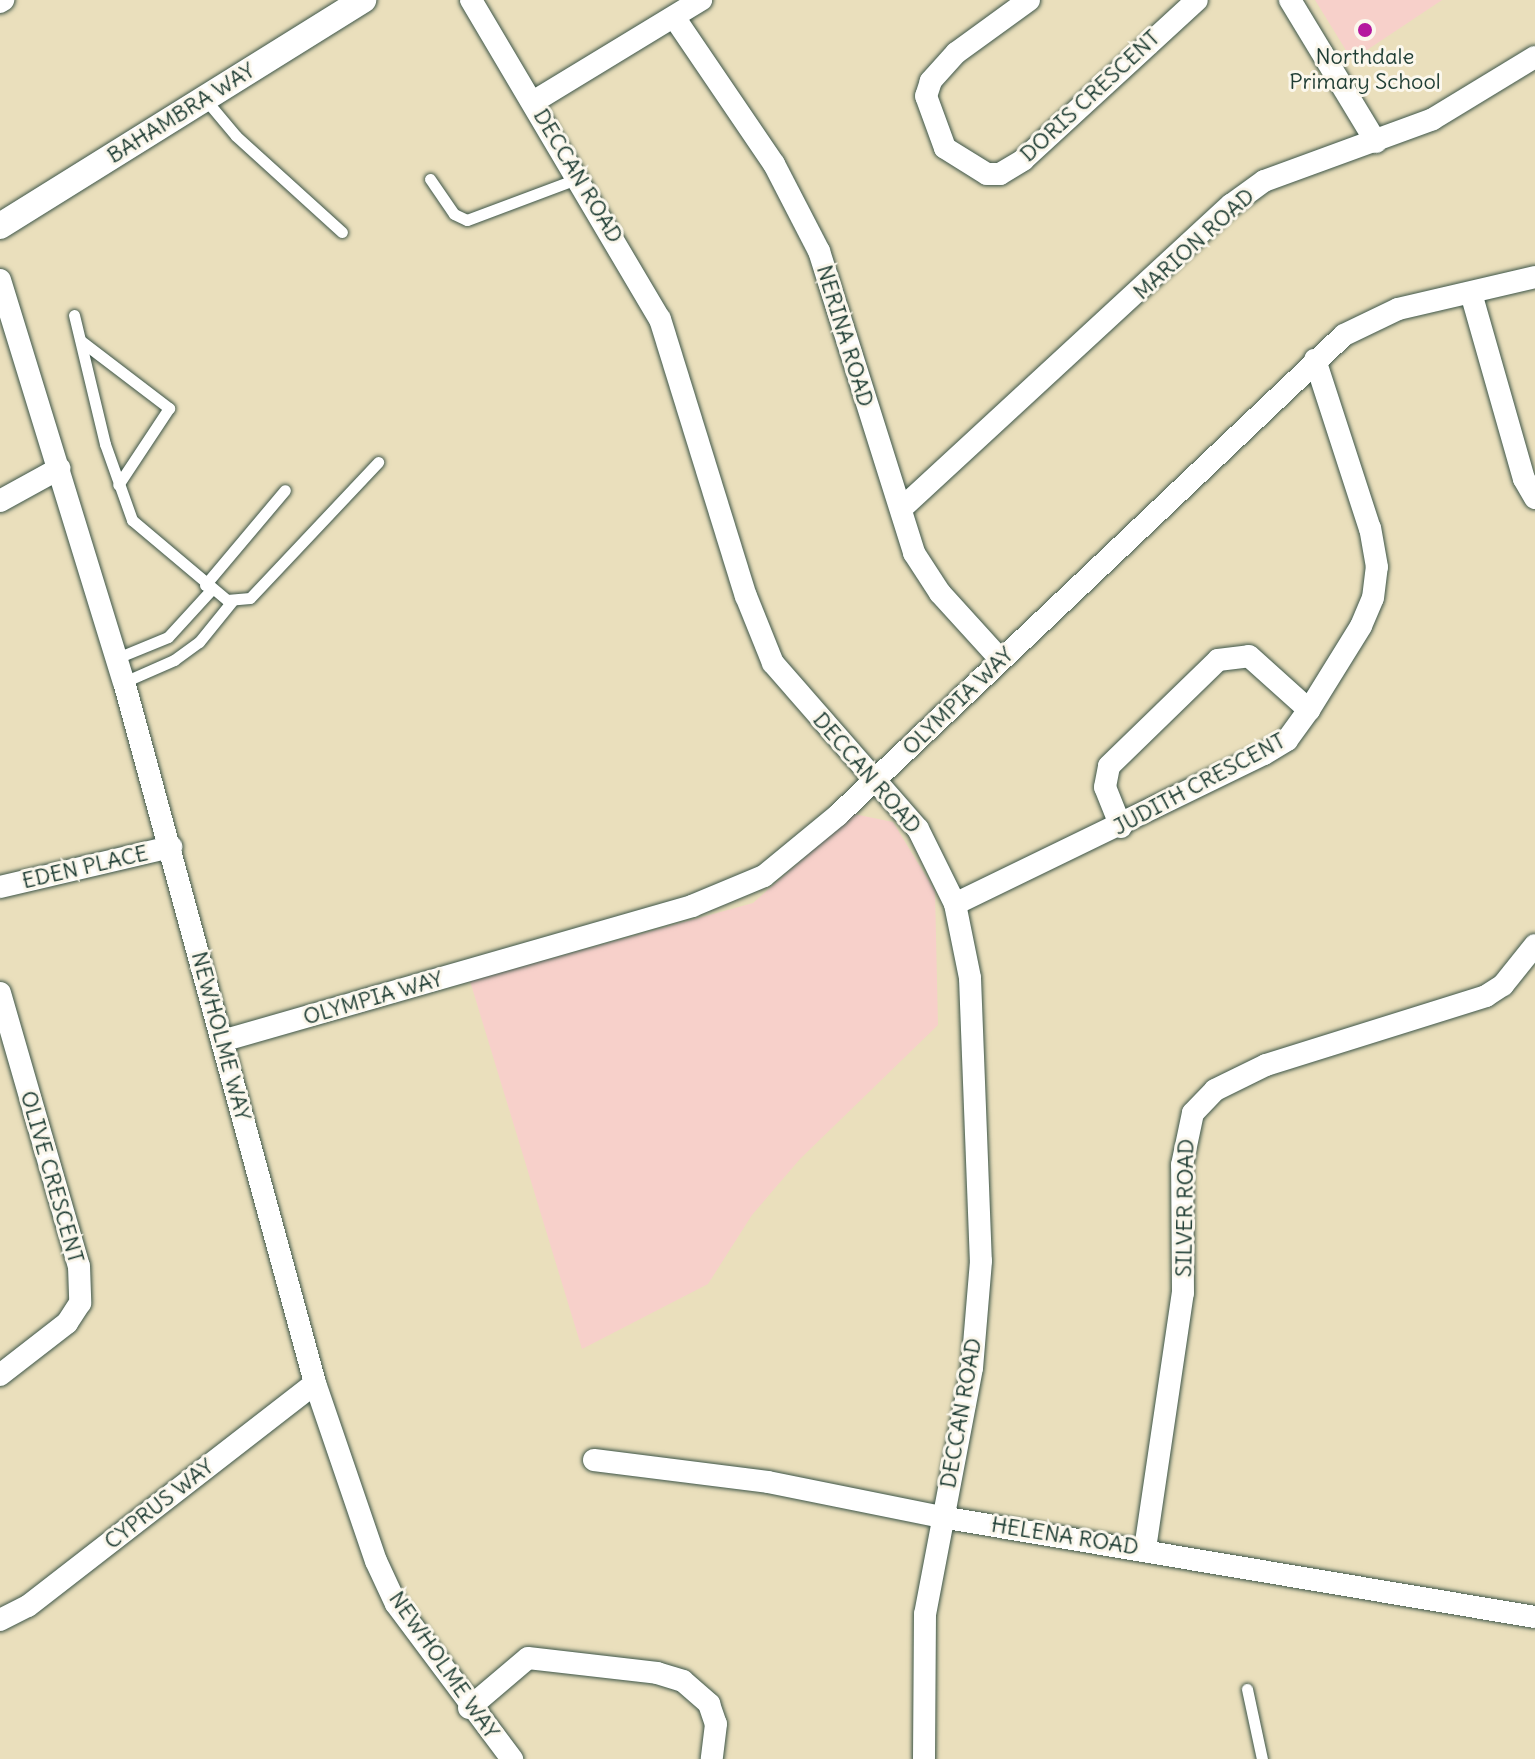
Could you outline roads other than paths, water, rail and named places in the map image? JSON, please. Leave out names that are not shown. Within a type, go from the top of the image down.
[{"type":"street","name":"BAHAMBRA WAY","points":[[0,226],[363,0]]},
{"type":"street","name":"DECCAN ROAD","points":[[471,0],[580,178],[660,319],[746,596],[773,663],[918,829],[955,904],[970,978],[979,1310],[925,1614],[924,1759]]},
{"type":"street","points":[[533,102],[701,0]]},
{"type":"street","name":"DORIS CRESCENT","points":[[1029,0],[948,60],[926,96],[945,148],[987,174],[1000,174],[1023,160],[1197,0]]},
{"type":"street","points":[[1290,0],[1376,142]]},
{"type":"street","name":"NERINA ROAD","points":[[674,17],[774,164],[819,251],[901,509],[924,570],[1000,659]]},
{"type":"street","name":"MARION ROAD","points":[[901,509],[1231,205],[1279,173],[1376,142],[1433,119],[1535,57]]},
{"type":"street","name":"OLYMPIA WAY","points":[[222,1041],[740,889],[803,846],[876,780],[1315,360],[1373,318],[1535,277]]},
{"type":"street","name":"NEWHOLME WAY","points":[[0,280],[124,682],[315,1383],[396,1604],[469,1708],[512,1759]]},
{"type":"street","points":[[1471,293],[1516,452],[1535,498]]},
{"type":"street","name":"JUDITH CRESCENT","points":[[955,904],[1121,827],[1264,754],[1287,740],[1309,710],[1361,626],[1373,598],[1377,567],[1370,529],[1315,360]]},
{"type":"street","points":[[0,501],[60,468]]},
{"type":"street","points":[[1121,827],[1105,787],[1109,766],[1218,660],[1249,656],[1309,710]]},
{"type":"street","name":"EDEN PLACE","points":[[0,887],[171,847]]},
{"type":"street","name":"SILVER ROAD","points":[[1145,1549],[1183,1293],[1182,1165],[1193,1113],[1215,1090],[1266,1065],[1486,996],[1503,985],[1535,945]]},
{"type":"street","name":"OLIVE CRESCENT","points":[[0,993],[79,1266],[80,1303],[67,1323],[0,1375]]},
{"type":"street","name":"CYPRUS WAY","points":[[0,1620],[28,1606],[315,1383]]},
{"type":"street","name":"HELENA ROAD","points":[[594,1460],[768,1482],[941,1517],[1535,1617]]},
{"type":"street","points":[[469,1708],[528,1658],[575,1660],[657,1673],[683,1681],[709,1704],[716,1724],[712,1759]]},
{"type":"lane","points":[[205,98],[236,136],[342,232]]},
{"type":"lane","points":[[430,179],[454,214],[467,220],[580,178]]},
{"type":"lane","points":[[74,315],[118,485],[132,520],[208,588],[233,600],[250,598],[378,462]]},
{"type":"lane","points":[[81,341],[169,408],[118,485]]},
{"type":"lane","points":[[117,658],[168,637],[285,490]]},
{"type":"lane","points":[[124,682],[174,660],[199,642],[233,600]]},
{"type":"lane","points":[[1247,1689],[1262,1759]]},
{"type":"place","name":"Northdale Primary School","points":[[1365,30]]}]
